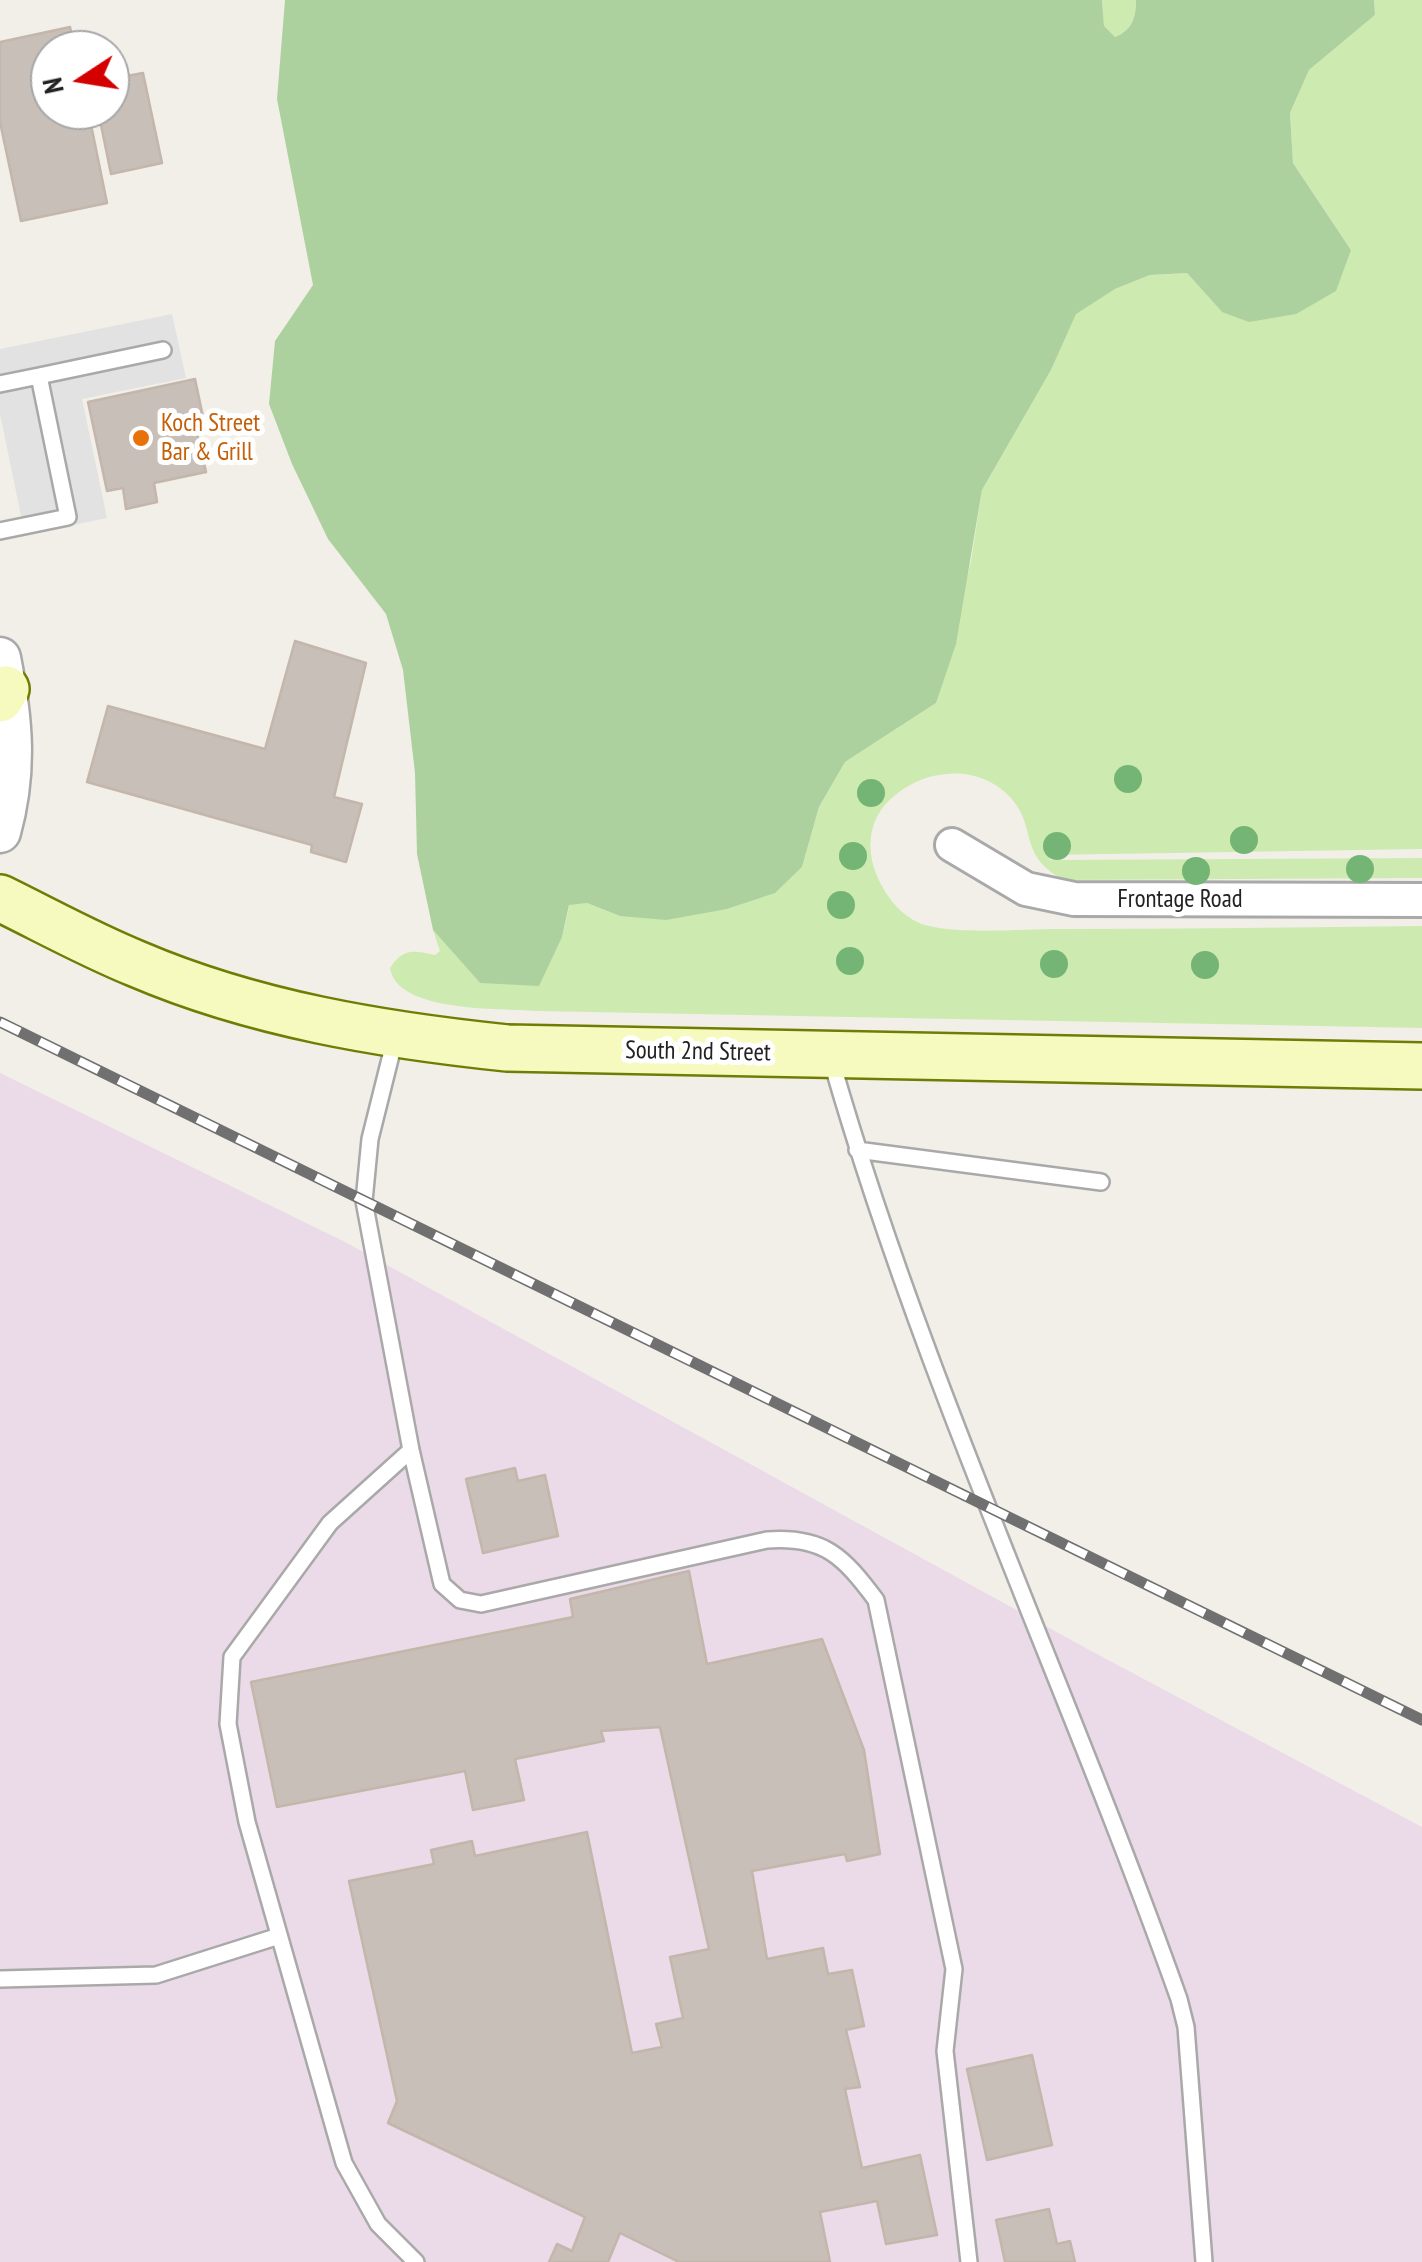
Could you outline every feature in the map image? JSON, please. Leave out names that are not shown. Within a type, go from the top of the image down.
[{"type":"main road","name":"South 2nd Street","points":[[0,898],[135,964],[180,981],[321,1021],[507,1048],[1422,1066]]},
{"type":"street","points":[[0,832],[14,744],[2,682]]},
{"type":"street","name":"Frontage Road","points":[[952,845],[1026,889],[1074,900],[1422,900]]},
{"type":"lane","points":[[0,384],[163,350]]},
{"type":"lane","points":[[0,531],[68,517],[39,376]]},
{"type":"lane","points":[[396,1034],[370,1139],[364,1201],[410,1450],[442,1584],[460,1600],[480,1604],[766,1540],[794,1538],[821,1545],[849,1564],[876,1600],[954,1969],[945,2052],[970,2262]]},
{"type":"lane","points":[[830,1055],[857,1150],[998,1539],[1099,1781],[1179,1999],[1186,2027],[1204,2262]]},
{"type":"lane","points":[[857,1150],[1101,1182]]},
{"type":"lane","points":[[410,1450],[330,1524],[232,1657],[228,1724],[247,1822],[344,2163],[378,2224],[416,2262]]},
{"type":"lane","points":[[0,1978],[156,1975],[279,1936]]},
{"type":"shaded area","points":[[172,314],[186,378],[82,399],[107,518],[25,535],[0,414],[0,349]]},
{"type":"shaded area","points":[[0,1073],[345,1242],[1095,1653],[1422,1827],[1422,2262],[0,2262]]},
{"type":"green space","points":[[285,0],[1102,0],[1104,26],[1115,37],[1132,23],[1136,0],[1374,0],[1375,15],[1309,70],[1290,113],[1293,163],[1351,250],[1336,291],[1296,314],[1249,322],[1222,312],[1187,273],[1150,275],[1115,289],[1076,314],[1051,370],[982,490],[956,644],[936,703],[845,762],[819,807],[802,867],[775,893],[727,909],[666,920],[620,916],[587,903],[569,905],[562,937],[539,986],[480,983],[433,930],[417,854],[415,773],[403,670],[386,614],[328,539],[269,404],[275,341],[313,285],[277,99]]},
{"type":"green space","points":[[1102,0],[1136,0],[1132,23],[1115,37],[1104,27]]},
{"type":"green space","points":[[1374,0],[1422,0],[1422,849],[1048,855],[1050,860],[1422,858],[1422,878],[1064,880],[1039,861],[1023,818],[1008,795],[977,777],[960,774],[924,779],[893,797],[877,817],[870,846],[874,868],[892,901],[913,920],[936,927],[988,931],[1422,926],[1422,1028],[536,1011],[430,1001],[397,983],[390,968],[399,957],[409,952],[435,955],[440,951],[433,930],[480,983],[562,937],[570,903],[587,903],[620,916],[727,909],[775,892],[802,867],[819,807],[845,762],[936,703],[971,561],[982,490],[1051,370],[1076,313],[1115,289],[1150,275],[1187,273],[1222,312],[1351,250],[1293,163],[1290,113],[1309,70],[1375,15]]},
{"type":"building","points":[[30,36],[30,130],[92,130],[107,203],[21,221],[0,122],[0,42]]},
{"type":"building","points":[[143,73],[162,163],[111,174],[102,130],[130,130],[130,75]]},
{"type":"building","points":[[195,379],[206,431],[197,433],[206,472],[154,483],[157,502],[126,509],[123,488],[107,491],[88,402]]},
{"type":"building","points":[[295,641],[366,663],[334,797],[362,804],[346,862],[311,852],[312,845],[87,782],[108,706],[265,749]]},
{"type":"building","points":[[515,1468],[518,1481],[545,1475],[558,1536],[483,1553],[466,1479]]},
{"type":"building","points":[[689,1571],[707,1664],[822,1639],[864,1750],[880,1854],[847,1861],[845,1854],[752,1871],[767,1959],[823,1948],[828,1974],[852,1970],[864,2026],[846,2030],[860,2087],[845,2089],[862,2168],[920,2155],[937,2235],[886,2244],[877,2201],[820,2212],[830,2262],[679,2262],[620,2233],[608,2262],[549,2262],[557,2244],[572,2251],[585,2217],[388,2123],[397,2101],[349,1881],[434,1864],[431,1850],[472,1841],[475,1856],[587,1832],[632,2053],[662,2047],[656,2024],[683,2018],[670,1957],[709,1949],[660,1727],[601,1731],[604,1741],[515,1759],[524,1800],[473,1810],[465,1771],[277,1807],[251,1682],[573,1617],[570,1599]]},
{"type":"building","points":[[1032,2055],[1052,2145],[987,2160],[967,2069]]},
{"type":"building","points":[[1049,2209],[1057,2244],[1070,2241],[1075,2262],[1005,2262],[996,2220]]},
{"type":"railway","points":[[0,1022],[1422,1720]]},
{"type":"place","name":"Koch Street Bar & Grill","points":[[141,438]]}]
